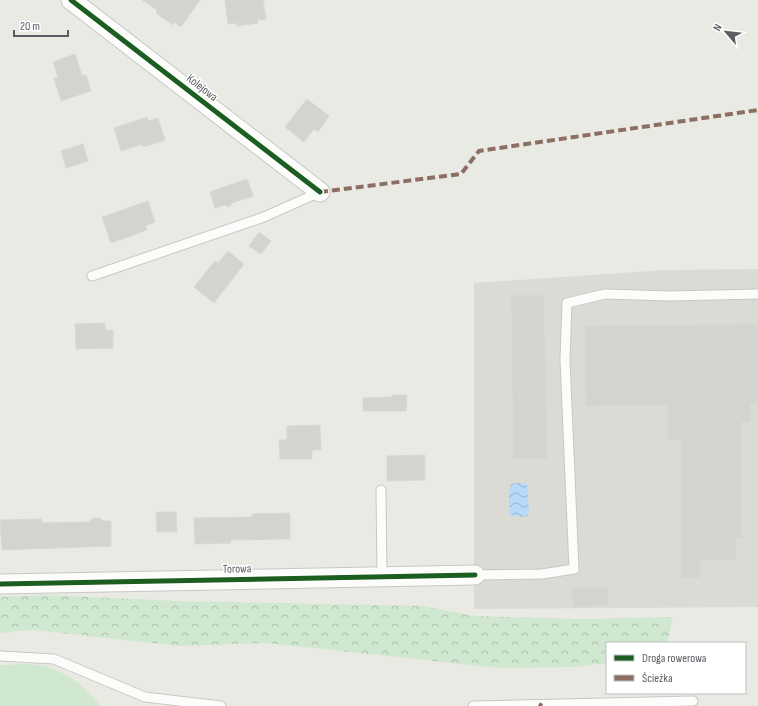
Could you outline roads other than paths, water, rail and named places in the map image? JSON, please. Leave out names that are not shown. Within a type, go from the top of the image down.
[{"type":"street","name":"Kolejowa","points":[[71,0],[320,192]]},
{"type":"street","name":"Torowa","points":[[0,584],[474,574]]},
{"type":"lane","points":[[92,276],[264,217],[320,192]]},
{"type":"lane","points":[[474,574],[542,574],[574,569],[565,360],[567,303],[605,294],[670,296],[758,294]]},
{"type":"lane","points":[[381,490],[382,576]]},
{"type":"lane","points":[[0,656],[54,660],[145,697],[221,706]]},
{"type":"lane","points":[[473,706],[693,701]]},
{"type":"water","points":[[511,484],[527,484],[528,516],[521,517],[510,515],[510,487]]}]
